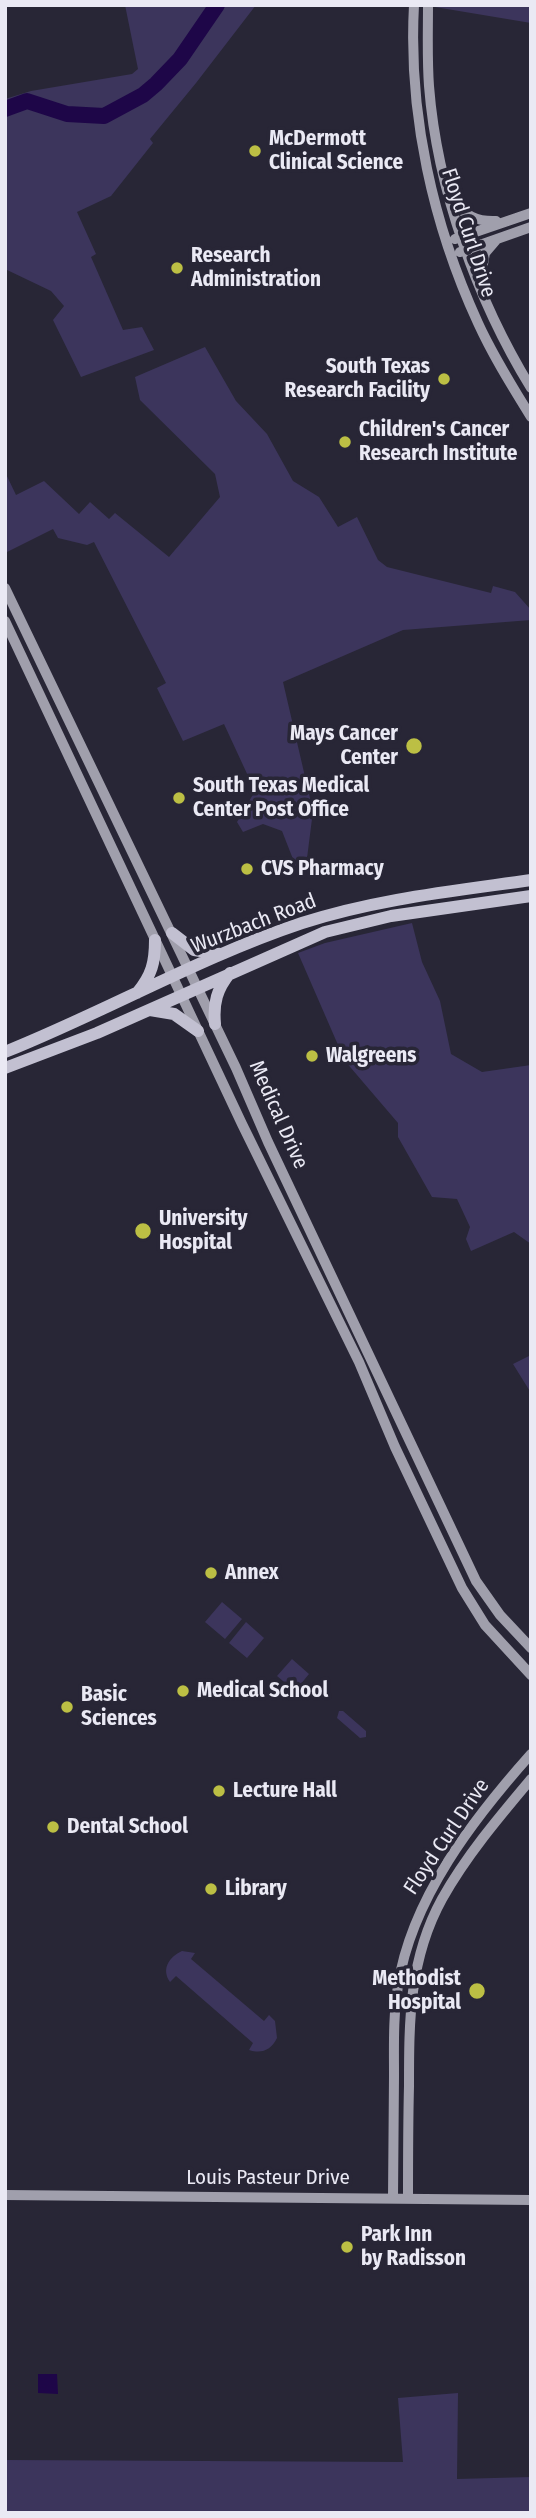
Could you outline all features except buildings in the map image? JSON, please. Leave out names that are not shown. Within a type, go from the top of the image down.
[{"type":"main road","name":"Wurzbach Road","points":[[5,1052],[224,954],[299,924],[361,906],[531,880]]},
{"type":"main road","name":"Wurzbach Road","points":[[5,1068],[150,1010],[325,932],[361,922],[427,910],[531,896]]},
{"type":"main road","points":[[172,933],[194,950],[224,954]]},
{"type":"main road","points":[[135,996],[152,970],[155,940]]},
{"type":"main road","points":[[215,1024],[217,993],[231,972]]},
{"type":"main road","points":[[150,1010],[174,1014],[198,1031]]},
{"type":"street","name":"Floyd Curl Drive","points":[[414,5],[414,86],[425,159],[446,242],[478,324],[531,417]]},
{"type":"street","name":"Floyd Curl Drive","points":[[428,5],[429,85],[439,156],[461,237],[510,355],[531,388]]},
{"type":"street","points":[[452,202],[471,218],[483,221],[506,220]]},
{"type":"street","points":[[446,242],[531,213]]},
{"type":"street","points":[[451,255],[531,227]]},
{"type":"street","points":[[480,283],[485,253],[500,236]]},
{"type":"street","name":"Medical Drive","points":[[5,588],[172,933],[476,1581],[500,1615],[531,1647]]},
{"type":"street","name":"Medical Drive","points":[[5,621],[180,995],[359,1362],[395,1447],[462,1588],[485,1625],[531,1675]]},
{"type":"street","name":"Floyd Curl Drive","points":[[393,2199],[394,2015],[405,1955],[428,1894],[443,1870],[510,1777],[531,1754]]},
{"type":"street","name":"Floyd Curl Drive","points":[[408,2199],[409,2016],[419,1957],[441,1901],[455,1878],[531,1779]]},
{"type":"street","name":"Louis Pasteur Drive","points":[[5,2195],[531,2200]]},
{"type":"shaded area","points":[[125,5],[256,5],[150,139],[153,143],[111,196],[77,212],[96,254],[91,257],[123,330],[142,327],[154,350],[81,377],[53,320],[64,306],[51,291],[5,269],[5,99],[31,91],[132,74],[138,69]]},
{"type":"shaded area","points":[[423,5],[531,5],[531,23]]},
{"type":"shaded area","points":[[205,347],[236,401],[267,434],[293,481],[319,497],[338,527],[357,517],[378,560],[387,567],[491,593],[493,586],[515,592],[531,610],[531,620],[403,630],[283,682],[313,811],[305,874],[300,877],[282,831],[263,824],[243,832],[237,822],[255,791],[224,724],[183,741],[157,688],[166,683],[94,542],[87,545],[58,538],[53,529],[5,553],[5,472],[16,495],[44,481],[79,514],[90,502],[109,519],[115,513],[169,557],[220,497],[215,474],[140,400],[135,377]]},
{"type":"shaded area","points":[[412,923],[422,962],[440,1001],[451,1054],[482,1072],[531,1065],[531,1244],[514,1232],[471,1251],[466,1239],[470,1227],[457,1199],[432,1197],[398,1137],[398,1123],[345,1061],[298,953],[325,943]]},
{"type":"shaded area","points":[[531,1355],[531,1393],[513,1364]]},
{"type":"shaded area","points":[[222,1602],[242,1619],[225,1639],[205,1622]]},
{"type":"shaded area","points":[[246,1622],[264,1638],[247,1658],[229,1643]]},
{"type":"shaded area","points":[[292,1659],[309,1674],[295,1691],[277,1676]]},
{"type":"shaded area","points":[[339,1711],[343,1711],[366,1731],[366,1737],[360,1738],[337,1718]]},
{"type":"shaded area","points":[[182,1951],[195,1953],[191,1959],[264,2021],[269,2015],[275,2021],[277,2038],[272,2046],[258,2052],[249,2050],[253,2043],[176,1976],[170,1982],[166,1968],[173,1957]]},
{"type":"shaded area","points":[[38,2374],[57,2374],[58,2394],[38,2393]]},
{"type":"shaded area","points":[[458,2393],[457,2479],[531,2477],[531,2513],[5,2513],[5,2460],[403,2462],[398,2398]]},
{"type":"waterway","points":[[5,109],[27,101],[67,114],[104,116],[143,95],[156,84],[180,59],[217,5]]},
{"type":"place","name":"McDermott Clinical Science","points":[[255,151]]},
{"type":"place","name":"Research Administration","points":[[177,268]]},
{"type":"place","name":"South Texas Research Facility","points":[[444,379]]},
{"type":"place","name":"Children's Cancer Research Institute","points":[[345,442]]},
{"type":"place","name":"Mays Cancer Center","points":[[414,746]]},
{"type":"place","name":"South Texas Medical Center Post Office","points":[[179,798]]},
{"type":"place","name":"CVS Pharmacy","points":[[247,869]]},
{"type":"place","name":"Walgreens","points":[[312,1056]]},
{"type":"place","name":"University Hospital","points":[[143,1231]]},
{"type":"place","name":"Annex","points":[[211,1573]]},
{"type":"place","name":"Medical School","points":[[183,1691]]},
{"type":"place","name":"Basic Sciences","points":[[67,1707]]},
{"type":"place","name":"Lecture Hall","points":[[219,1791]]},
{"type":"place","name":"Dental School","points":[[53,1827]]},
{"type":"place","name":"Library","points":[[211,1889]]},
{"type":"place","name":"Methodist Hospital","points":[[477,1991]]},
{"type":"place","name":"Park Inn by Radisson","points":[[347,2247]]}]
